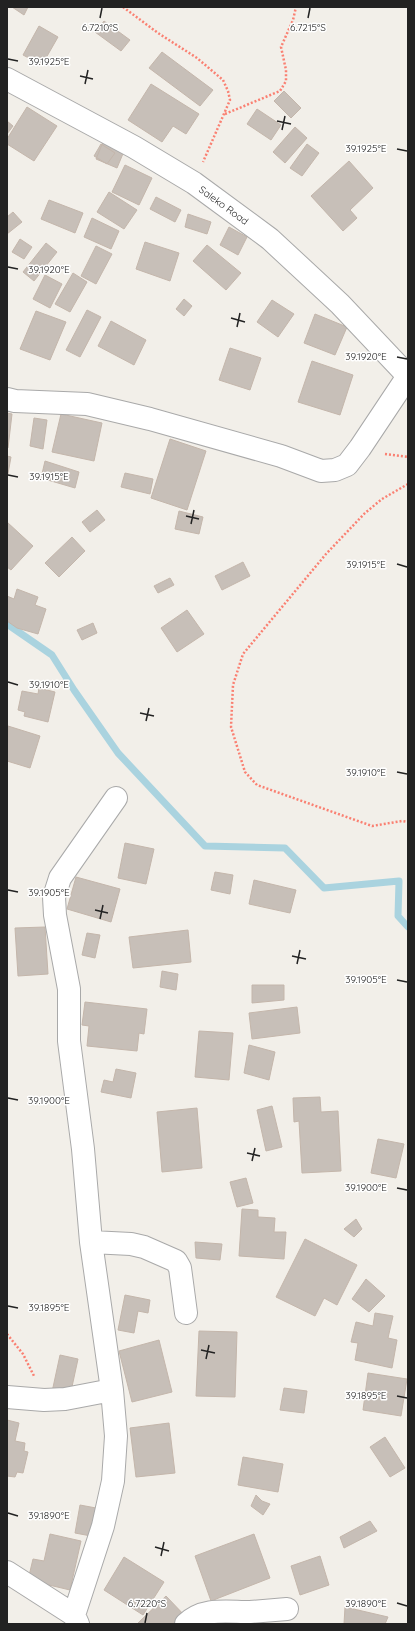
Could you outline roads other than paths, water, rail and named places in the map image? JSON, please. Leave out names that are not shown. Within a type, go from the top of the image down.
[{"type":"street","name":"Saleko Road","points":[[7,79],[134,147],[194,183],[270,239],[340,304],[408,376]]},
{"type":"street","points":[[7,399],[15,401],[87,404],[150,419],[273,454],[321,471],[335,470],[347,465],[408,376]]},
{"type":"street","points":[[7,1572],[76,1619],[101,1534],[113,1481],[116,1436],[112,1390],[91,1242],[83,1149],[69,1041],[69,988],[55,915],[54,897],[60,878],[116,798]]},
{"type":"street","points":[[91,1242],[130,1244],[144,1247],[176,1261],[180,1268],[186,1313]]},
{"type":"street","points":[[7,1397],[44,1400],[65,1399],[112,1390]]},
{"type":"street","points":[[186,1624],[192,1618],[213,1611],[250,1612],[287,1609]]},
{"type":"waterway","points":[[7,624],[52,655],[74,690],[118,753],[205,846],[285,848],[324,888],[399,881],[398,916],[408,927]]}]
